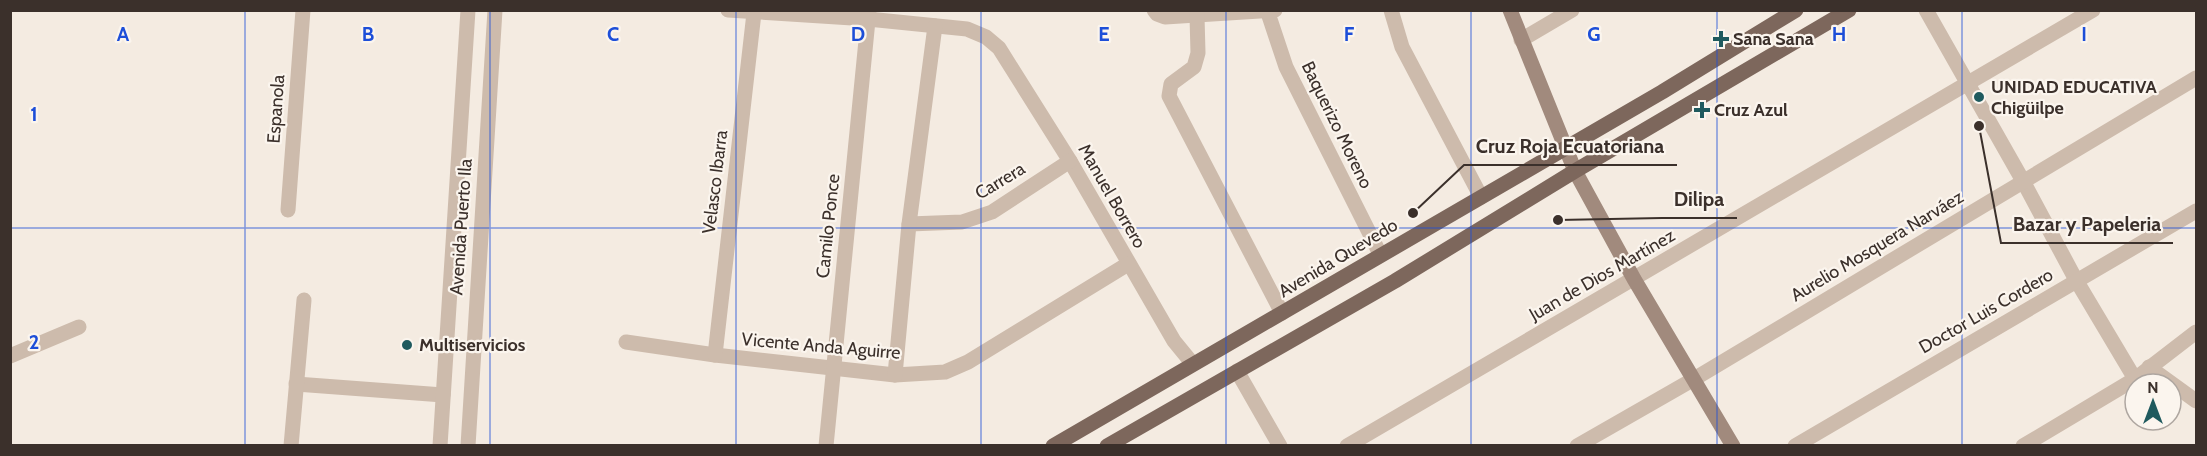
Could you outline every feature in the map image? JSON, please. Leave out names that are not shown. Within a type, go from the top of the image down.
[{"type":"main road","points":[[1510,10],[1575,171],[1634,279],[1733,446]]},
{"type":"main road","name":"Avenida Quevedo","points":[[1053,446],[1192,363],[1481,197],[1796,10]]},
{"type":"main road","points":[[1107,446],[1484,229],[1575,171],[1849,10]]},
{"type":"street","name":"Espanola","points":[[288,210],[303,10]]},
{"type":"street","name":"Avenida Puerto Ila","points":[[440,446],[468,10]]},
{"type":"street","name":"Avenida Puerto Ila","points":[[468,446],[495,10]]},
{"type":"street","points":[[728,10],[754,13],[868,15],[935,26],[909,224],[895,375]]},
{"type":"street","points":[[1154,10],[1165,17],[1270,11]]},
{"type":"street","points":[[1390,10],[1402,47],[1481,197]]},
{"type":"street","points":[[1521,40],[1572,10]]},
{"type":"street","points":[[1926,10],[2076,280],[2131,372]]},
{"type":"street","name":"Juan de Dios Martínez","points":[[1347,446],[2093,10]]},
{"type":"street","name":"Baquerizo Moreno","points":[[1270,11],[1286,67],[1380,255]]},
{"type":"street","name":"Velasco Ibarra","points":[[715,355],[754,13]]},
{"type":"street","name":"Camilo Ponce","points":[[826,446],[868,15]]},
{"type":"street","points":[[1197,16],[1196,61],[1190,72],[1171,84],[1169,96],[1282,313]]},
{"type":"street","name":"Manuel Borrero","points":[[935,26],[967,29],[986,37],[999,48],[1070,161],[1174,341],[1192,363]]},
{"type":"street","name":"Aurelio Mosquera Narváez","points":[[1577,446],[1694,379],[2196,78]]},
{"type":"street","name":"Carrera","points":[[909,224],[962,222],[992,212],[1070,161]]},
{"type":"street","name":"Doctor Luis Cordero","points":[[1795,446],[2196,211]]},
{"type":"street","name":"Vicente Anda Aguirre","points":[[626,342],[715,355],[895,375],[945,372],[968,362],[1128,264]]},
{"type":"street","points":[[291,446],[304,300]]},
{"type":"street","points":[[10,356],[79,327]]},
{"type":"street","points":[[2143,372],[2196,332]]},
{"type":"street","points":[[2149,367],[2196,401]]},
{"type":"street","points":[[1237,371],[1280,446]]},
{"type":"street","points":[[296,384],[443,395]]},
{"type":"street","points":[[2023,446],[2123,386]]},
{"type":"place","name":"Sana Sana","points":[[1721,39]]},
{"type":"place","name":"UNIDAD EDUCATIVA Chigüilpe","points":[[1979,97]]},
{"type":"place","name":"Cruz Azul","points":[[1702,110]]},
{"type":"place","name":"Bazar y Papeleria","points":[[1979,126]]},
{"type":"place","name":"Cruz Roja Ecuatoriana","points":[[1413,213]]},
{"type":"place","name":"Dilipa","points":[[1558,220]]},
{"type":"place","name":"Multiservicios","points":[[407,345]]}]
